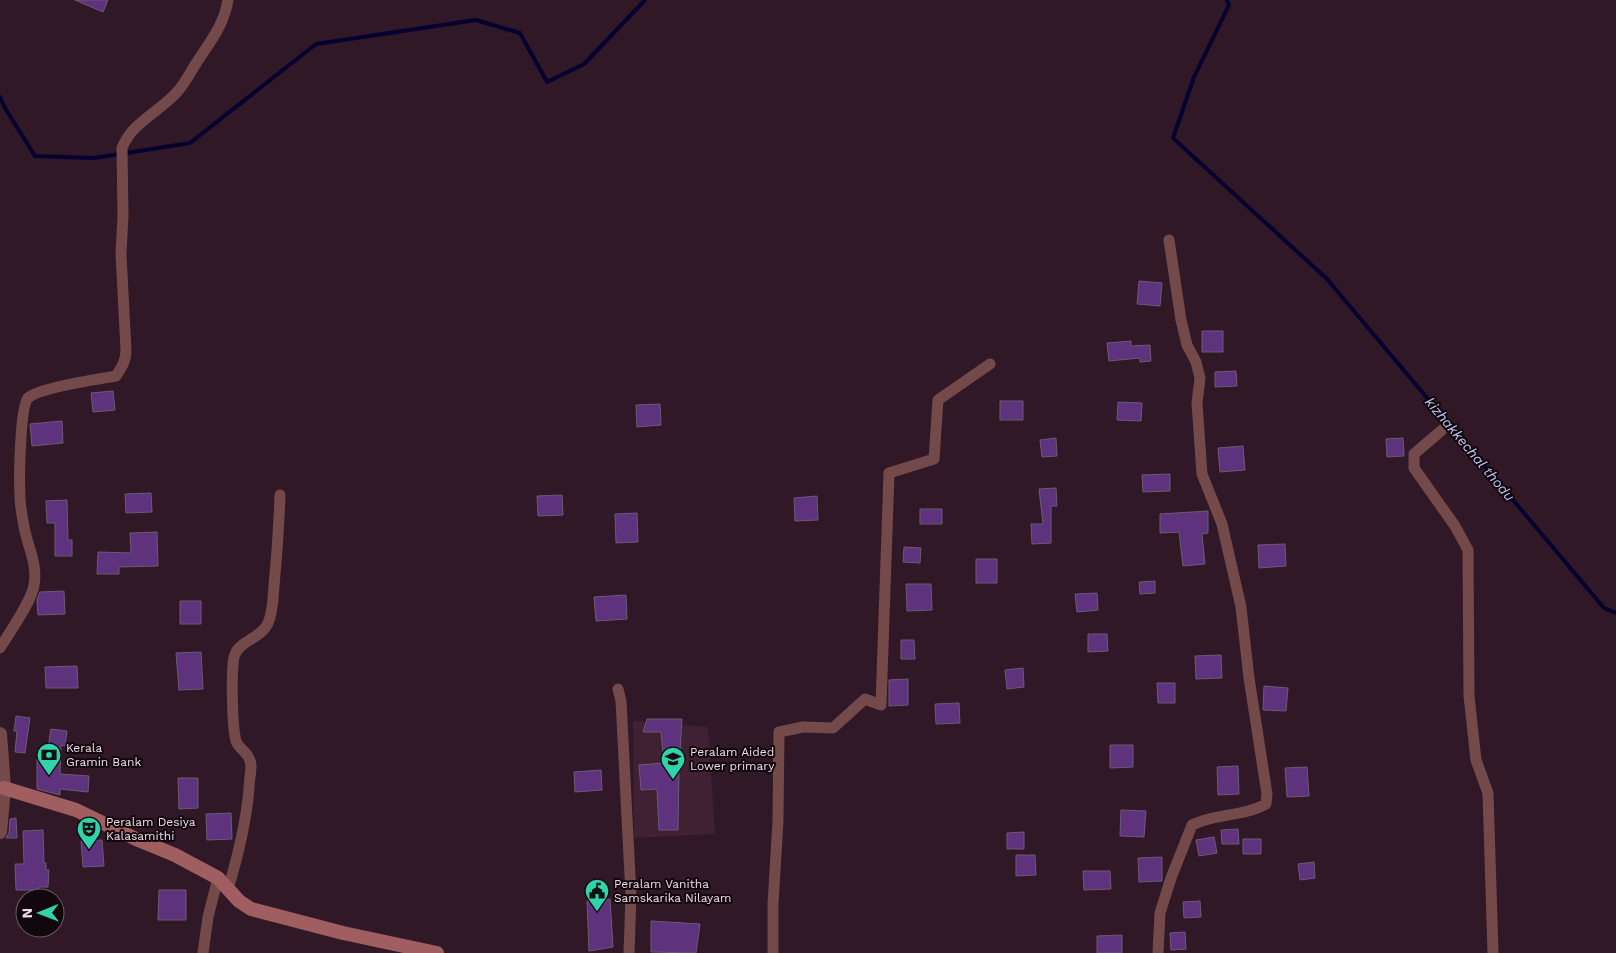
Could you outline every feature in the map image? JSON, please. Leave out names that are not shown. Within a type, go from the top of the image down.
[{"type":"main road","points":[[4,788],[76,810],[136,840],[175,855],[218,878],[240,901],[251,909],[400,949],[437,953]]},
{"type":"street","points":[[0,648],[17,622],[34,587],[36,571],[24,527],[20,494],[21,438],[25,402],[29,397],[41,391],[116,376],[126,359],[121,254],[123,216],[122,148],[125,140],[138,125],[178,91],[221,27],[228,0]]},
{"type":"street","points":[[1158,953],[1160,913],[1192,825],[1204,819],[1254,811],[1266,804],[1267,794],[1249,678],[1241,607],[1222,524],[1202,474],[1197,402],[1200,378],[1196,362],[1187,345],[1181,320],[1169,240]]},
{"type":"street","points":[[773,953],[773,904],[778,821],[778,732],[803,727],[833,728],[865,699],[881,705],[889,473],[934,459],[938,400],[990,364]]},
{"type":"street","points":[[1442,430],[1414,454],[1414,468],[1455,526],[1468,550],[1469,696],[1476,760],[1488,793],[1493,953]]},
{"type":"street","points":[[228,889],[247,811],[251,766],[249,756],[237,743],[235,733],[232,688],[234,656],[242,646],[257,637],[268,624],[270,618],[277,551],[280,495]]},
{"type":"street","points":[[618,688],[621,700],[630,868],[629,953]]},
{"type":"street","points":[[0,734],[4,788],[0,832]]},
{"type":"street","points":[[203,953],[208,917],[218,878]]},
{"type":"shaded area","name":"Peralam Aided Lower primary","points":[[633,721],[708,727],[715,834],[634,838]]},
{"type":"building","points":[[75,0],[108,0],[103,12]]},
{"type":"building","points":[[1139,281],[1162,283],[1160,306],[1137,304]]},
{"type":"building","points":[[1202,331],[1223,331],[1223,352],[1202,352]]},
{"type":"building","points":[[1131,341],[1131,346],[1150,345],[1151,361],[1140,362],[1140,358],[1109,361],[1107,343]]},
{"type":"building","points":[[1236,371],[1237,386],[1215,387],[1215,372]]},
{"type":"building","points":[[113,391],[115,410],[93,412],[91,393]]},
{"type":"building","points":[[1000,401],[1023,401],[1023,420],[1000,420]]},
{"type":"building","points":[[1118,402],[1142,403],[1141,421],[1117,420]]},
{"type":"building","points":[[660,404],[661,425],[637,427],[636,405]]},
{"type":"building","points":[[62,421],[63,443],[32,446],[30,424]]},
{"type":"building","points":[[1056,438],[1057,456],[1042,457],[1040,440]]},
{"type":"building","points":[[1403,438],[1404,456],[1387,457],[1386,439]]},
{"type":"building","points":[[1243,446],[1245,470],[1220,472],[1218,448]]},
{"type":"building","points":[[1170,474],[1170,491],[1143,492],[1142,475]]},
{"type":"building","points":[[1056,488],[1057,506],[1051,506],[1051,543],[1032,544],[1031,524],[1043,524],[1039,489]]},
{"type":"building","points":[[151,493],[152,512],[126,513],[125,494]]},
{"type":"building","points":[[562,495],[563,515],[538,516],[537,496]]},
{"type":"building","points":[[817,496],[818,520],[795,521],[794,498]]},
{"type":"building","points":[[67,500],[68,540],[72,540],[72,556],[55,556],[55,523],[47,523],[46,501]]},
{"type":"building","points":[[920,509],[942,509],[942,524],[920,524]]},
{"type":"building","points":[[1208,511],[1208,533],[1202,534],[1205,564],[1183,566],[1179,532],[1160,533],[1160,514]]},
{"type":"building","points":[[637,513],[638,542],[616,543],[615,514]]},
{"type":"building","points":[[157,532],[158,566],[119,567],[119,574],[97,574],[98,552],[131,553],[130,533]]},
{"type":"building","points":[[1285,544],[1286,566],[1259,568],[1258,545]]},
{"type":"building","points":[[904,547],[921,548],[920,563],[903,562]]},
{"type":"building","points":[[976,559],[997,559],[997,583],[976,583]]},
{"type":"building","points":[[1155,581],[1155,593],[1140,594],[1139,582]]},
{"type":"building","points":[[906,584],[931,584],[932,610],[907,611]]},
{"type":"building","points":[[64,591],[65,614],[38,615],[37,600],[40,592]]},
{"type":"building","points":[[1097,593],[1098,610],[1077,612],[1075,594]]},
{"type":"building","points":[[626,595],[627,619],[596,621],[594,597]]},
{"type":"building","points":[[180,601],[201,601],[201,624],[180,624]]},
{"type":"building","points":[[1088,634],[1107,634],[1108,651],[1088,652]]},
{"type":"building","points":[[901,640],[914,640],[915,659],[901,659]]},
{"type":"building","points":[[201,652],[203,689],[179,690],[176,653]]},
{"type":"building","points":[[1221,655],[1222,678],[1196,679],[1195,656]]},
{"type":"building","points":[[77,666],[78,688],[46,688],[45,667]]},
{"type":"building","points":[[1023,668],[1024,687],[1007,689],[1005,670]]},
{"type":"building","points":[[908,679],[908,705],[889,706],[889,680]]},
{"type":"building","points":[[1157,683],[1175,683],[1175,703],[1158,703]]},
{"type":"building","points":[[1264,686],[1288,688],[1286,711],[1263,710]]},
{"type":"building","points":[[959,703],[960,723],[936,724],[935,704]]},
{"type":"building","points":[[16,716],[30,718],[25,753],[15,752],[17,731],[14,731]]},
{"type":"building","points":[[647,719],[682,719],[678,830],[659,830],[657,789],[641,790],[639,765],[664,763],[661,732],[643,732]]},
{"type":"building","points":[[51,729],[67,731],[65,746],[61,745],[60,774],[89,776],[88,792],[60,789],[60,795],[37,789],[37,759],[46,759]]},
{"type":"building","points":[[1110,745],[1133,745],[1133,767],[1110,768]]},
{"type":"building","points":[[1238,766],[1239,794],[1218,795],[1217,767]]},
{"type":"building","points":[[1307,767],[1309,796],[1287,797],[1285,768]]},
{"type":"building","points":[[601,770],[602,790],[575,792],[574,772]]},
{"type":"building","points":[[178,778],[198,778],[198,808],[179,809]]},
{"type":"building","points":[[1121,810],[1146,811],[1144,837],[1120,836]]},
{"type":"building","points":[[231,813],[232,839],[207,840],[206,814]]},
{"type":"building","points":[[16,818],[17,838],[6,838],[9,833],[10,819]]},
{"type":"building","points":[[1238,829],[1239,844],[1222,844],[1221,830]]},
{"type":"building","points":[[43,830],[44,863],[46,863],[46,870],[49,870],[48,887],[16,888],[15,864],[24,864],[23,831]]},
{"type":"building","points":[[1024,832],[1024,849],[1007,849],[1007,833]]},
{"type":"building","points":[[1214,837],[1217,853],[1199,856],[1196,840]]},
{"type":"building","points":[[1243,839],[1261,839],[1261,854],[1243,854]]},
{"type":"building","points":[[102,840],[104,866],[83,867],[81,841]]},
{"type":"building","points":[[1016,855],[1035,855],[1036,875],[1016,876]]},
{"type":"building","points":[[1162,857],[1162,881],[1139,882],[1138,858]]},
{"type":"building","points":[[1314,862],[1315,878],[1300,880],[1298,864]]},
{"type":"building","points":[[1083,871],[1110,871],[1111,889],[1084,890]]},
{"type":"building","points":[[159,890],[186,890],[186,920],[158,920]]},
{"type":"building","points":[[610,899],[613,947],[589,951],[587,901]]},
{"type":"building","points":[[1200,901],[1201,917],[1184,918],[1183,902]]},
{"type":"building","points":[[651,921],[700,924],[696,953],[651,952]]},
{"type":"building","points":[[1185,932],[1186,949],[1171,950],[1170,933]]},
{"type":"building","points":[[1122,935],[1122,953],[1097,953],[1097,936]]},
{"type":"waterway","points":[[0,97],[35,156],[94,158],[190,143],[316,44],[476,20],[520,33],[547,82],[584,64],[645,0]]},
{"type":"waterway","name":"kizhakkechal thodu","points":[[1227,0],[1229,5],[1194,77],[1173,138],[1327,279],[1604,608],[1616,613]]},
{"type":"place","name":"Kerala Gramin Bank","points":[[49,776]]},
{"type":"place","name":"Peralam Aided Lower primary","points":[[673,780]]},
{"type":"place","name":"Peralam Desiya Kalasamithi","points":[[89,850]]},
{"type":"place","name":"Peralam Vanitha Samskarika Nilayam","points":[[597,912]]}]
